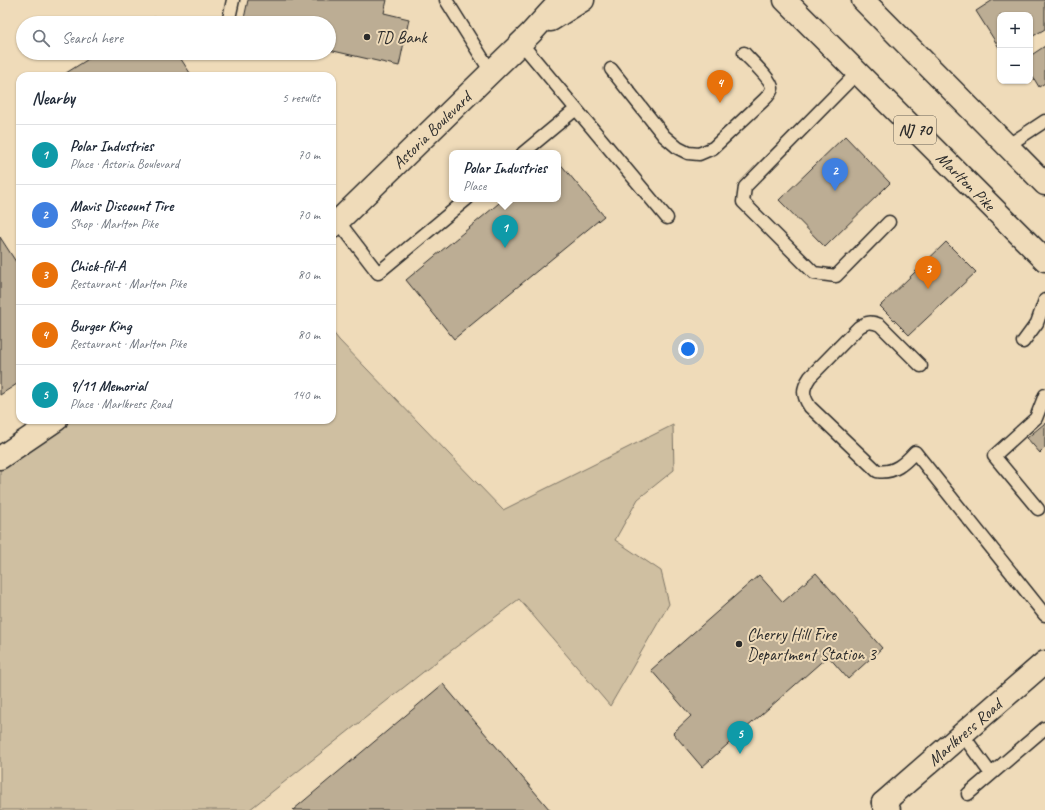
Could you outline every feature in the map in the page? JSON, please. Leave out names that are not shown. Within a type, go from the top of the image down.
[{"type":"main road","name":"Astoria Boulevard","points":[[336,223],[526,38],[561,0]]},
{"type":"main road","name":"Astoria Boulevard","points":[[526,38],[583,0]]},
{"type":"main road","name":"Marlton Pike","points":[[785,0],[858,72],[1044,262]]},
{"type":"main road","points":[[863,0],[1045,184]]},
{"type":"main road","points":[[0,458],[50,424]]},
{"type":"main road","name":"Marlkress Road","points":[[886,806],[962,734],[1045,662]]},
{"type":"lane","points":[[230,16],[233,0]]},
{"type":"lane","points":[[446,0],[490,72]]},
{"type":"lane","points":[[526,38],[576,109],[667,218]]},
{"type":"lane","points":[[611,69],[664,136],[678,148],[688,152],[700,154],[713,148],[765,99],[771,91],[772,86],[767,78],[744,53]]},
{"type":"lane","points":[[858,72],[745,187],[743,202],[814,273],[836,276],[889,222]]},
{"type":"lane","points":[[527,150],[576,109]]},
{"type":"lane","points":[[1007,146],[1045,120]]},
{"type":"lane","points":[[336,225],[378,273],[463,202]]},
{"type":"lane","points":[[1023,342],[1037,323],[1045,300]]},
{"type":"lane","points":[[921,366],[880,325],[873,322],[866,322],[859,327],[810,376],[805,384],[803,392],[805,400],[810,407],[877,471],[884,472],[898,468],[915,452],[1045,615]]},
{"type":"lane","points":[[1038,509],[994,456],[1036,418],[1045,395]]},
{"type":"lane","points":[[968,794],[1045,728]]},
{"type":"lane","points":[[962,734],[991,774]]},
{"type":"shaded area","points":[[336,336],[503,510],[673,425],[674,470],[638,499],[615,540],[661,571],[669,604],[610,706],[519,599],[427,669],[249,810],[0,810],[0,469],[66,424],[336,424]]},
{"type":"building","name":"TD Bank","points":[[248,0],[387,0],[384,13],[409,19],[399,66],[336,52],[336,16],[245,16]]},
{"type":"building","points":[[993,0],[1045,0],[1045,29],[1033,36],[1033,12],[997,12],[997,44],[976,11]]},
{"type":"building","points":[[1045,46],[1045,83],[1039,87],[1033,77],[1033,54]]},
{"type":"building","points":[[87,60],[182,60],[189,72],[68,72]]},
{"type":"building","points":[[845,136],[890,183],[825,247],[779,200]]},
{"type":"building","points":[[561,165],[604,216],[454,339],[406,280],[500,202],[561,202]]},
{"type":"building","points":[[0,237],[16,262],[16,385],[0,395]]},
{"type":"building","points":[[946,242],[976,272],[909,335],[880,306]]},
{"type":"building","points":[[1045,423],[1045,448],[1040,453],[1027,438]]},
{"type":"building","points":[[816,573],[882,648],[848,679],[828,656],[702,767],[673,733],[691,716],[651,670],[759,575],[783,602]]},
{"type":"building","points":[[443,684],[550,810],[293,810]]},
{"type":"place","name":"TD Bank","points":[[367,37]]},
{"type":"place","name":"Burger King","points":[[720,103]]},
{"type":"place","name":"Mavis Discount Tire","points":[[835,191]]},
{"type":"place","name":"Polar Industries","points":[[505,248]]},
{"type":"place","name":"Chick-fil-A","points":[[928,289]]},
{"type":"place","name":"Cherry Hill Fire Department Station 3","points":[[739,644]]},
{"type":"place","name":"9/11 Memorial","points":[[740,754]]}]
